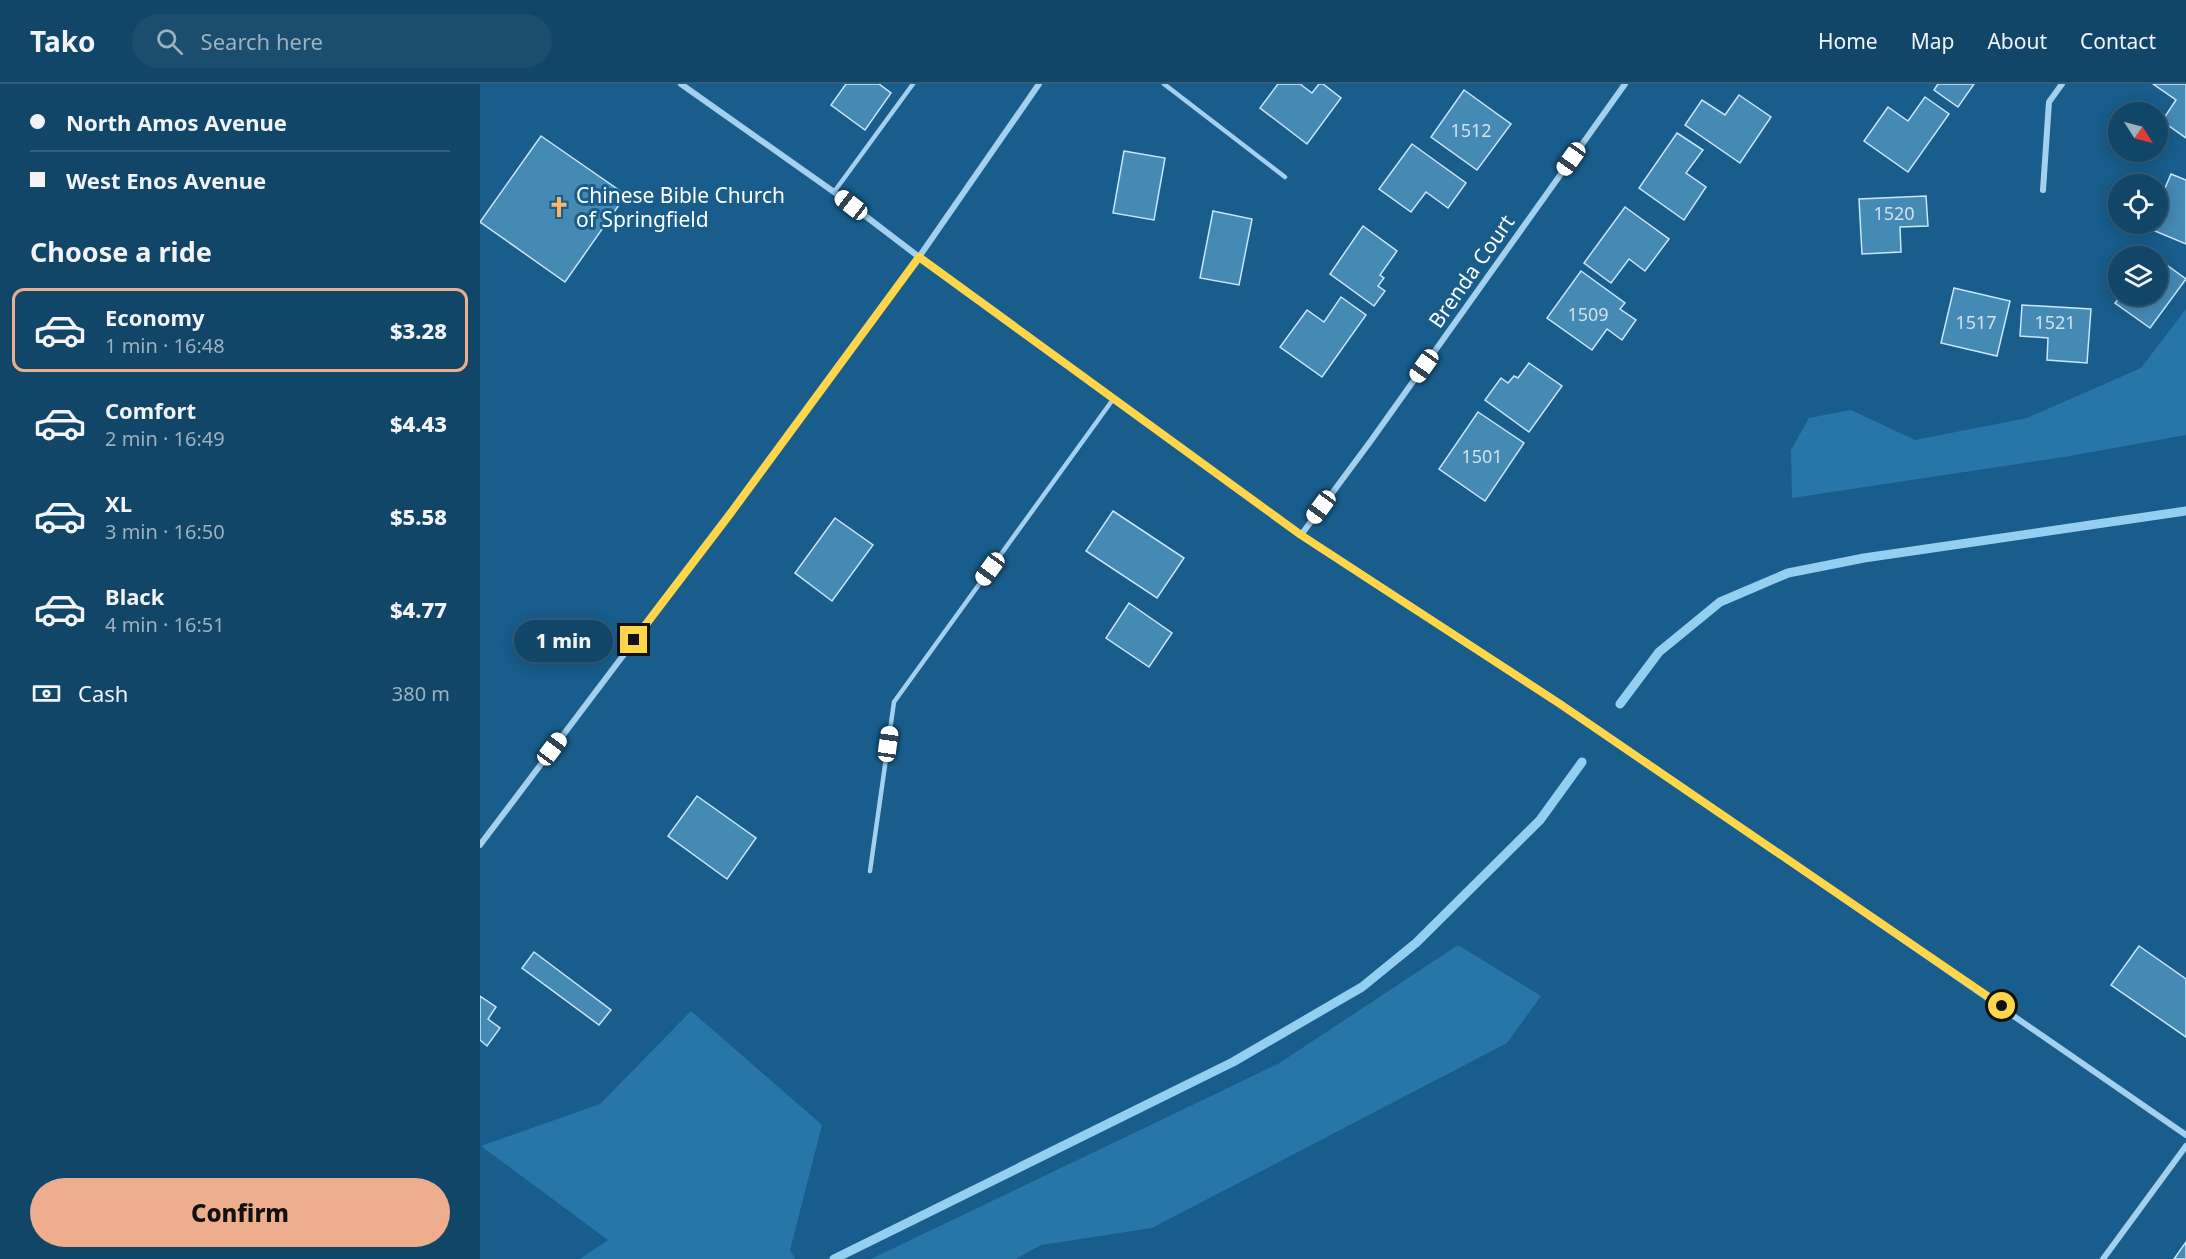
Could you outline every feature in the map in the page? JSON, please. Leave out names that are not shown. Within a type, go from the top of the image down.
[{"type":"street","points":[[681,84],[834,192],[919,257],[1301,535],[1560,704],[1815,877],[2186,1135]]},
{"type":"street","points":[[480,845],[730,514],[919,257],[1039,84]]},
{"type":"street","name":"Brenda Court","points":[[1301,535],[1625,84]]},
{"type":"street","points":[[2043,190],[2049,102],[2062,84]]},
{"type":"street","points":[[2103,1259],[2186,1146]]},
{"type":"lane","points":[[834,192],[913,84]]},
{"type":"lane","points":[[1164,84],[1285,177]]},
{"type":"lane","points":[[870,871],[894,702],[1114,398]]},
{"type":"shaded area","points":[[2186,309],[2186,435],[2064,457],[1792,498],[1791,450],[1809,418],[1851,410],[1915,440],[2027,418],[2141,368]]},
{"type":"shaded area","points":[[1458,945],[1541,996],[1507,1043],[1152,1228],[1041,1245],[1016,1259],[871,1259],[1278,1064]]},
{"type":"shaded area","points":[[691,1011],[822,1125],[790,1250],[795,1259],[580,1259],[608,1240],[481,1146],[600,1104]]},
{"type":"building","points":[[846,84],[879,84],[891,93],[865,130],[831,105]]},
{"type":"building","points":[[1278,84],[1300,84],[1312,93],[1319,84],[1323,84],[1341,98],[1307,144],[1260,108]]},
{"type":"building","points":[[1938,84],[1974,84],[1958,107],[1934,90]]},
{"type":"building","points":[[2153,84],[2186,84],[2186,138],[2168,125],[2168,112],[2176,100]]},
{"type":"building","points":[[1464,90],[1511,124],[1477,170],[1431,137]]},
{"type":"building","points":[[1739,95],[1771,117],[1740,163],[1685,125],[1702,100],[1725,115]]},
{"type":"building","points":[[1925,97],[1949,114],[1908,172],[1864,141],[1888,107],[1908,121]]},
{"type":"building","points":[[1677,133],[1703,150],[1686,173],[1706,187],[1684,220],[1639,188]]},
{"type":"building","points":[[541,136],[626,195],[565,282],[480,222]]},
{"type":"building","points":[[1412,144],[1466,183],[1448,208],[1426,192],[1411,212],[1379,189]]},
{"type":"building","points":[[1124,151],[1165,158],[1154,220],[1113,213]]},
{"type":"building","points":[[2171,174],[2186,180],[2186,244],[2162,234],[2168,234],[2168,181]]},
{"type":"building","points":[[1926,196],[1928,226],[1900,227],[1901,252],[1862,254],[1859,199]]},
{"type":"building","points":[[1625,207],[1669,239],[1645,271],[1629,259],[1611,283],[1584,263]]},
{"type":"building","points":[[1213,211],[1252,219],[1239,285],[1200,278]]},
{"type":"building","points":[[1363,226],[1397,251],[1380,275],[1384,278],[1378,286],[1385,291],[1374,306],[1330,274]]},
{"type":"building","points":[[2168,266],[2186,279],[2168,304]]},
{"type":"building","points":[[1581,271],[1625,303],[1620,309],[1636,320],[1622,340],[1607,329],[1592,350],[1547,318]]},
{"type":"building","points":[[1954,288],[2010,301],[1997,356],[1941,343]]},
{"type":"building","points":[[1341,297],[1366,315],[1322,377],[1280,347],[1307,310],[1324,322]]},
{"type":"building","points":[[2022,305],[2091,309],[2087,363],[2047,360],[2048,338],[2020,336]]},
{"type":"building","points":[[2119,306],[2166,306],[2150,328]]},
{"type":"building","points":[[1529,363],[1562,386],[1529,432],[1485,400],[1501,378],[1508,383],[1514,376],[1518,378]]},
{"type":"building","points":[[1478,412],[1524,443],[1485,501],[1439,469]]},
{"type":"building","points":[[1113,511],[1184,558],[1157,598],[1086,551]]},
{"type":"building","points":[[835,518],[873,545],[832,601],[795,573]]},
{"type":"building","points":[[1129,603],[1172,633],[1149,667],[1106,638]]},
{"type":"building","points":[[697,796],[756,838],[727,879],[668,836]]},
{"type":"building","points":[[2139,946],[2186,979],[2186,1037],[2111,985]]},
{"type":"building","points":[[534,952],[611,1010],[599,1025],[522,968]]},
{"type":"building","points":[[480,996],[496,1007],[488,1019],[500,1028],[487,1046],[480,1040]]},
{"type":"building","points":[[2186,1242],[2186,1259],[2174,1259]]},
{"type":"waterway","points":[[1620,704],[1659,652],[1720,602],[1788,573],[1864,558],[2186,511]]},
{"type":"waterway","points":[[834,1259],[1233,1062],[1362,987],[1416,943],[1540,820],[1582,762]]},
{"type":"place","name":"Chinese Bible Church of Springfield","points":[[559,207]]},
{"type":"route","points":[[634,640],[919,257],[1301,535],[1560,704],[2002,1006]]}]
